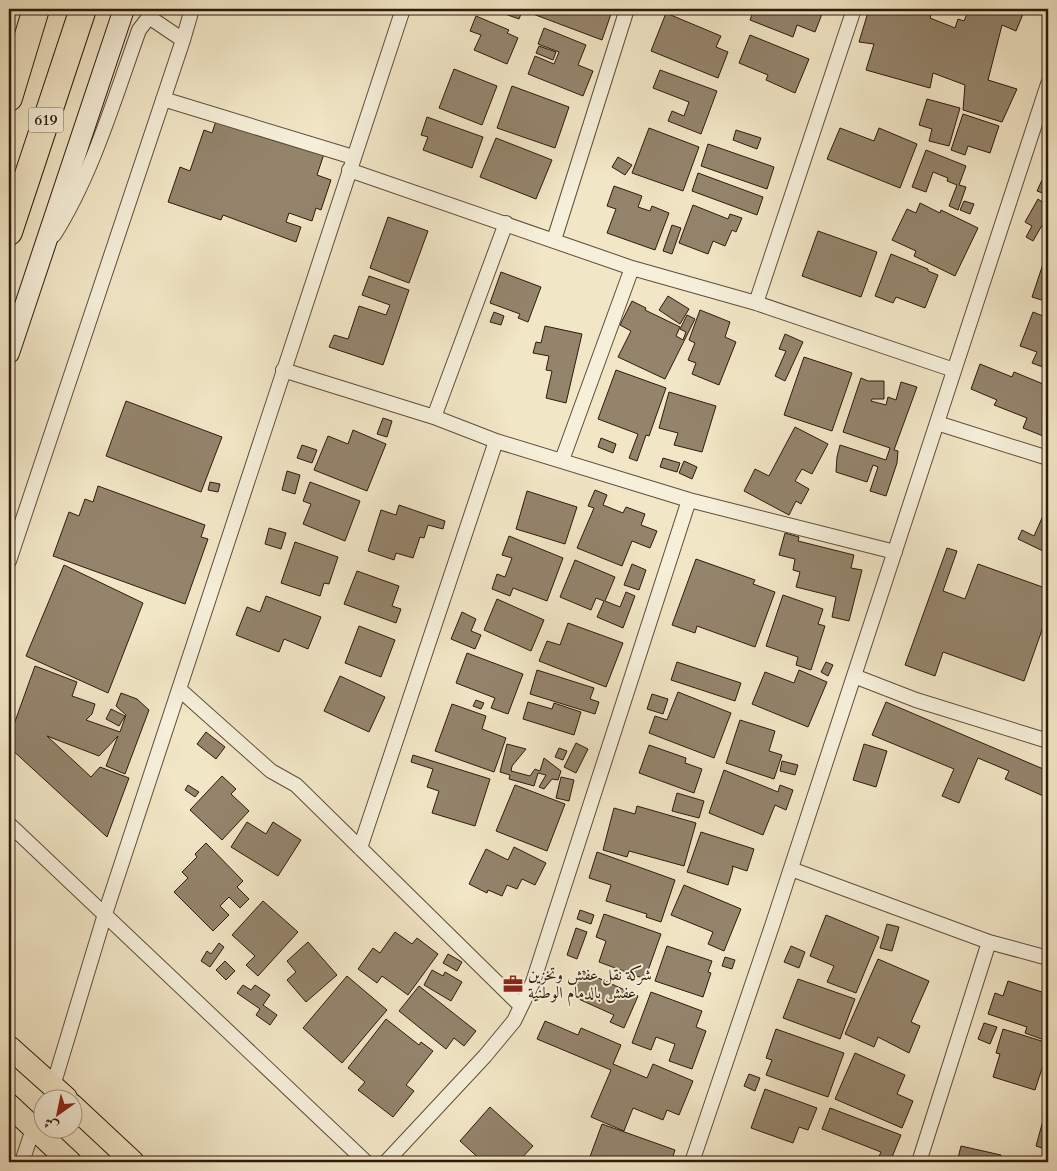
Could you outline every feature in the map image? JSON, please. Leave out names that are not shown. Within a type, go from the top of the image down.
[{"type":"highway","name":"619","points":[[9,98],[36,9]]},
{"type":"highway","name":"619","points":[[9,232],[83,9]]},
{"type":"main road","points":[[9,353],[124,9]]},
{"type":"main road","points":[[9,1034],[56,1088]]},
{"type":"main road","points":[[9,1047],[55,1088]]},
{"type":"main road","points":[[9,1105],[32,1128]]},
{"type":"main road","points":[[9,1110],[32,1128]]},
{"type":"main road","points":[[82,1114],[133,1162]]},
{"type":"main road","points":[[43,1138],[70,1162]]},
{"type":"street","points":[[9,561],[192,9]]},
{"type":"street","points":[[61,1088],[104,914],[403,9]]},
{"type":"street","points":[[554,240],[626,9]]},
{"type":"street","points":[[756,303],[854,9]]},
{"type":"street","points":[[40,257],[66,216],[95,150],[139,30],[149,17],[183,40]]},
{"type":"street","points":[[692,1162],[791,869],[1048,84]]},
{"type":"street","points":[[163,99],[351,164],[506,223],[632,268],[756,303],[954,370]]},
{"type":"street","points":[[434,417],[506,223]]},
{"type":"street","points":[[562,460],[632,268]]},
{"type":"street","points":[[283,370],[434,417],[496,441],[689,500],[895,552]]},
{"type":"street","points":[[937,424],[1048,458]]},
{"type":"street","points":[[360,848],[496,441]]},
{"type":"street","points":[[386,1162],[485,1056],[514,1021],[533,982],[689,500]]},
{"type":"street","points":[[854,676],[916,700],[1048,741]]},
{"type":"street","points":[[179,689],[271,771],[296,785],[521,1006]]},
{"type":"street","points":[[9,824],[366,1162]]},
{"type":"street","points":[[791,869],[989,942],[1048,958]]},
{"type":"street","points":[[919,1162],[989,942]]},
{"type":"street","points":[[22,1162],[32,1132]]},
{"type":"building","points":[[441,9],[457,9],[455,14]]},
{"type":"building","points":[[491,9],[523,9],[519,19]]},
{"type":"building","points":[[535,9],[598,9],[611,14],[602,40],[533,14]]},
{"type":"building","points":[[754,9],[824,9],[815,32],[797,25],[793,37],[750,20]]},
{"type":"building","points":[[869,9],[933,9],[930,18],[955,28],[958,19],[964,21],[969,9],[1025,9],[1016,31],[1002,25],[988,80],[1017,89],[1002,122],[963,110],[965,85],[933,73],[930,88],[866,70],[874,44],[859,42]]},
{"type":"building","points":[[666,13],[721,36],[716,47],[728,52],[718,78],[651,51]]},
{"type":"building","points":[[476,16],[509,30],[507,33],[518,38],[507,64],[474,50],[481,35],[470,31]]},
{"type":"building","points":[[544,28],[586,45],[578,65],[593,71],[583,96],[528,74],[535,56],[554,64],[559,52],[538,44]]},
{"type":"building","points":[[750,35],[809,59],[795,93],[766,80],[768,75],[739,63]]},
{"type":"building","points":[[539,46],[556,52],[553,60],[536,53]]},
{"type":"building","points":[[454,69],[497,86],[482,125],[439,108]]},
{"type":"building","points":[[660,70],[717,91],[701,134],[668,121],[672,111],[684,116],[689,102],[653,88]]},
{"type":"building","points":[[512,86],[569,107],[555,148],[497,128]]},
{"type":"building","points":[[927,99],[960,108],[949,146],[929,141],[932,129],[919,125]]},
{"type":"building","points":[[963,114],[999,126],[990,153],[968,146],[965,155],[951,150]]},
{"type":"building","points":[[427,117],[483,137],[472,168],[423,150],[428,137],[421,135]]},
{"type":"building","points":[[217,118],[324,154],[317,175],[331,180],[321,210],[316,208],[312,221],[289,213],[286,222],[301,227],[296,242],[223,215],[221,220],[168,202],[180,167],[190,171],[204,130],[212,133]]},
{"type":"building","points":[[649,128],[699,147],[683,191],[632,173]]},
{"type":"building","points":[[840,128],[874,141],[879,128],[917,144],[900,188],[827,159]]},
{"type":"building","points":[[736,130],[761,138],[757,149],[733,140]]},
{"type":"building","points":[[496,138],[552,160],[536,199],[480,177]]},
{"type":"building","points":[[708,144],[774,167],[767,189],[701,166]]},
{"type":"building","points":[[926,150],[966,166],[959,185],[966,187],[958,210],[949,206],[957,185],[947,181],[948,178],[933,172],[926,192],[912,187]]},
{"type":"building","points":[[618,157],[632,165],[625,175],[612,167]]},
{"type":"building","points":[[698,173],[763,197],[757,215],[692,191]]},
{"type":"building","points":[[1042,180],[1048,182],[1048,195],[1037,191]]},
{"type":"building","points":[[614,186],[642,196],[638,207],[650,211],[652,206],[669,213],[655,250],[607,233],[616,209],[607,206]]},
{"type":"building","points":[[1038,199],[1048,206],[1048,215],[1033,241],[1026,237],[1032,226],[1025,222]]},
{"type":"building","points":[[964,201],[974,204],[970,214],[960,210]]},
{"type":"building","points":[[920,203],[940,213],[941,210],[978,228],[955,276],[914,256],[916,251],[892,240],[907,209],[916,213]]},
{"type":"building","points":[[693,205],[728,219],[730,214],[742,218],[736,232],[732,230],[725,246],[713,241],[708,254],[679,243]]},
{"type":"building","points":[[388,217],[428,231],[409,283],[370,268]]},
{"type":"building","points":[[672,225],[681,228],[672,254],[663,251]]},
{"type":"building","points":[[818,231],[877,252],[861,297],[802,276]]},
{"type":"building","points":[[891,254],[938,275],[925,308],[896,297],[893,303],[875,296]]},
{"type":"building","points":[[1045,258],[1048,259],[1048,302],[1032,297]]},
{"type":"building","points":[[501,272],[541,287],[528,322],[518,318],[520,314],[490,303]]},
{"type":"building","points":[[369,276],[409,290],[383,365],[329,347],[334,335],[348,339],[359,306],[386,315],[390,305],[362,295]]},
{"type":"building","points":[[668,296],[689,309],[680,324],[659,310]]},
{"type":"building","points":[[632,301],[646,308],[645,310],[680,327],[676,336],[683,340],[686,332],[680,329],[687,315],[695,319],[665,379],[618,357],[631,331],[620,325]]},
{"type":"building","points":[[700,310],[730,322],[725,337],[736,342],[719,385],[692,374],[696,363],[688,360],[695,343],[689,340]]},
{"type":"building","points":[[494,312],[504,316],[501,325],[490,322]]},
{"type":"building","points":[[1033,312],[1048,318],[1048,369],[1032,363],[1037,352],[1020,346]]},
{"type":"building","points":[[545,326],[582,334],[566,403],[546,398],[552,371],[546,370],[549,356],[533,353],[536,342],[541,343]]},
{"type":"building","points":[[785,334],[803,342],[785,381],[775,376],[786,351],[779,349]]},
{"type":"building","points":[[804,357],[852,373],[832,431],[784,415]]},
{"type":"building","points":[[980,364],[1012,377],[1014,372],[1048,386],[1048,438],[1023,428],[1027,418],[994,405],[997,400],[971,389]]},
{"type":"building","points":[[616,370],[666,388],[649,436],[646,435],[637,461],[629,458],[638,434],[598,419]]},
{"type":"building","points":[[861,378],[868,381],[884,381],[884,399],[872,399],[871,401],[886,405],[888,397],[896,400],[901,382],[917,387],[894,450],[898,451],[897,463],[886,496],[870,491],[878,467],[873,465],[867,482],[836,472],[840,445],[886,460],[890,448],[843,432]]},
{"type":"building","points":[[669,392],[716,406],[702,452],[674,445],[678,433],[659,428]]},
{"type":"building","points":[[126,401],[222,437],[201,492],[106,456]]},
{"type":"building","points":[[383,418],[392,421],[387,437],[377,434]]},
{"type":"building","points":[[795,427],[828,444],[812,474],[802,469],[795,481],[809,489],[801,504],[796,501],[789,515],[744,491],[755,469],[769,476]]},
{"type":"building","points":[[353,430],[386,444],[367,491],[314,470],[328,436],[348,444]]},
{"type":"building","points":[[601,438],[616,444],[613,453],[598,447]]},
{"type":"building","points":[[302,445],[317,450],[312,463],[297,458]]},
{"type":"building","points":[[663,458],[680,463],[677,472],[660,467]]},
{"type":"building","points":[[684,461],[697,467],[692,479],[679,473]]},
{"type":"building","points":[[287,471],[300,475],[295,494],[282,490]]},
{"type":"building","points":[[210,482],[220,484],[218,492],[208,490]]},
{"type":"building","points":[[310,482],[360,501],[345,541],[303,524],[311,504],[303,501]]},
{"type":"building","points":[[98,486],[205,525],[201,537],[208,539],[185,604],[53,556],[69,512],[79,516],[85,499],[93,502]]},
{"type":"building","points":[[595,490],[607,495],[603,505],[623,513],[626,507],[645,514],[641,525],[657,531],[650,548],[632,541],[622,566],[577,548],[594,508],[588,506]]},
{"type":"building","points":[[527,491],[577,507],[565,544],[516,529]]},
{"type":"building","points":[[399,505],[445,521],[443,529],[428,525],[424,538],[420,537],[413,558],[396,553],[394,560],[368,551],[381,510],[396,515]]},
{"type":"building","points":[[1042,518],[1048,521],[1048,540],[1043,551],[1018,539],[1022,530],[1034,536]]},
{"type":"building","points":[[269,528],[286,533],[281,549],[265,544]]},
{"type":"building","points":[[785,533],[799,537],[798,541],[854,555],[851,568],[862,570],[849,621],[832,617],[836,597],[796,587],[800,572],[793,570],[795,559],[779,555]]},
{"type":"building","points":[[509,536],[563,558],[547,601],[513,588],[510,596],[492,589],[497,574],[505,577],[512,558],[502,555]]},
{"type":"building","points":[[295,542],[338,557],[329,584],[324,583],[320,596],[281,583]]},
{"type":"building","points":[[947,548],[957,551],[943,591],[965,599],[978,564],[1048,589],[1048,613],[1024,681],[943,652],[935,676],[905,665]]},
{"type":"building","points":[[696,559],[755,580],[753,584],[775,592],[755,647],[697,626],[695,633],[672,625]]},
{"type":"building","points":[[575,560],[615,577],[605,601],[620,607],[626,592],[635,596],[623,628],[597,617],[604,601],[596,598],[591,610],[560,597]]},
{"type":"building","points":[[632,564],[646,570],[639,590],[624,585]]},
{"type":"building","points":[[64,565],[143,603],[108,693],[26,656]]},
{"type":"building","points":[[357,571],[399,586],[392,606],[401,609],[396,623],[344,604]]},
{"type":"building","points":[[783,595],[823,609],[818,624],[825,626],[811,670],[796,665],[798,657],[766,646]]},
{"type":"building","points":[[266,596],[321,617],[308,649],[284,639],[279,652],[236,635],[247,607],[260,612]]},
{"type":"building","points":[[497,599],[544,620],[531,651],[484,630]]},
{"type":"building","points":[[462,612],[476,619],[471,631],[481,635],[475,649],[451,639]]},
{"type":"building","points":[[568,623],[623,643],[606,687],[539,661],[547,641],[560,645]]},
{"type":"building","points":[[359,626],[395,640],[381,677],[345,663]]},
{"type":"building","points":[[467,653],[523,674],[508,714],[491,708],[495,698],[456,683]]},
{"type":"building","points":[[677,662],[741,683],[735,701],[671,680]]},
{"type":"building","points":[[826,662],[833,665],[828,676],[821,672]]},
{"type":"building","points":[[35,666],[77,682],[72,696],[95,704],[92,714],[86,720],[120,732],[126,715],[116,706],[121,693],[137,699],[149,710],[125,774],[106,766],[118,736],[99,756],[47,736],[91,777],[100,767],[129,778],[107,837],[9,747],[9,738]]},
{"type":"building","points":[[537,670],[594,688],[590,699],[599,702],[595,714],[530,694]]},
{"type":"building","points":[[799,670],[827,682],[808,727],[752,704],[765,672],[794,683]]},
{"type":"building","points":[[340,676],[385,697],[369,732],[324,711]]},
{"type":"building","points":[[678,692],[731,713],[714,758],[649,733],[655,716],[667,720]]},
{"type":"building","points":[[652,694],[668,699],[663,714],[647,709]]},
{"type":"building","points":[[476,700],[484,703],[481,709],[473,706]]},
{"type":"building","points":[[528,702],[552,709],[554,703],[581,712],[574,735],[523,719]]},
{"type":"building","points":[[886,702],[1048,771],[1048,798],[1005,779],[1009,771],[978,758],[959,803],[942,796],[954,769],[872,735]]},
{"type":"building","points":[[452,704],[486,716],[482,729],[506,738],[494,772],[435,751]]},
{"type":"building","points":[[111,709],[125,716],[119,726],[106,719]]},
{"type":"building","points":[[740,720],[775,731],[769,751],[782,755],[774,779],[726,763]]},
{"type":"building","points":[[206,732],[225,747],[216,759],[197,744]]},
{"type":"building","points":[[576,743],[588,749],[576,773],[564,767]]},
{"type":"building","points":[[507,744],[526,749],[512,766],[511,771],[530,776],[535,769],[540,771],[544,758],[561,771],[558,780],[552,779],[544,789],[539,787],[546,775],[538,773],[534,786],[509,779],[510,775],[500,772]]},
{"type":"building","points":[[864,744],[887,751],[876,787],[853,780]]},
{"type":"building","points":[[649,745],[686,758],[685,763],[702,769],[694,793],[639,773]]},
{"type":"building","points":[[559,748],[567,751],[563,760],[555,757]]},
{"type":"building","points":[[413,755],[490,779],[475,826],[432,813],[439,791],[427,787],[433,769],[411,762]]},
{"type":"building","points":[[782,761],[798,765],[795,775],[780,771]]},
{"type":"building","points":[[724,770],[778,792],[780,785],[793,790],[786,810],[775,805],[763,835],[709,813]]},
{"type":"building","points":[[222,776],[236,789],[231,794],[249,811],[222,840],[190,810]]},
{"type":"building","points":[[561,777],[574,780],[569,801],[556,798]]},
{"type":"building","points":[[188,785],[199,792],[195,797],[185,790]]},
{"type":"building","points":[[515,785],[565,804],[547,851],[496,831]]},
{"type":"building","points":[[677,793],[704,801],[699,818],[672,811]]},
{"type":"building","points":[[637,806],[696,823],[684,866],[629,851],[627,857],[603,850],[614,808],[635,814]]},
{"type":"building","points":[[247,822],[266,834],[273,822],[301,840],[278,876],[231,847]]},
{"type":"building","points":[[701,832],[754,849],[747,871],[732,866],[728,885],[687,872]]},
{"type":"building","points":[[206,843],[243,881],[237,887],[249,899],[240,908],[229,897],[220,906],[229,915],[213,931],[174,892],[188,878],[182,872],[197,857],[195,854]]},
{"type":"building","points":[[514,847],[546,863],[535,885],[522,879],[517,889],[507,885],[502,896],[488,890],[487,893],[469,884],[486,849],[508,860]]},
{"type":"building","points":[[597,852],[675,880],[661,922],[646,917],[647,914],[606,901],[611,885],[589,878]]},
{"type":"building","points":[[684,885],[741,909],[724,951],[708,944],[713,932],[671,915]]},
{"type":"building","points":[[263,901],[298,932],[258,976],[246,965],[255,956],[232,935]]},
{"type":"building","points":[[580,910],[594,915],[591,924],[577,919]]},
{"type":"building","points":[[604,914],[661,934],[645,979],[599,962],[606,941],[596,937]]},
{"type":"building","points":[[826,915],[879,937],[856,993],[827,982],[834,966],[810,956]]},
{"type":"building","points":[[887,924],[899,927],[892,951],[880,948]]},
{"type":"building","points":[[576,928],[587,932],[577,959],[567,955]]},
{"type":"building","points":[[395,932],[412,944],[417,938],[438,954],[408,995],[382,976],[377,983],[358,969],[373,948],[380,953]]},
{"type":"building","points":[[308,942],[337,975],[306,1002],[287,980],[296,972],[287,961]]},
{"type":"building","points":[[219,943],[224,947],[210,967],[201,961],[207,951],[211,954]]},
{"type":"building","points":[[667,946],[712,961],[708,972],[711,973],[703,997],[655,981]]},
{"type":"building","points":[[791,946],[805,952],[799,968],[784,962]]},
{"type":"building","points":[[448,954],[462,962],[457,971],[443,963]]},
{"type":"building","points":[[725,957],[735,960],[732,969],[722,966]]},
{"type":"building","points":[[878,959],[929,981],[911,1022],[920,1026],[909,1053],[878,1037],[874,1047],[845,1034]]},
{"type":"building","points":[[225,961],[235,971],[226,980],[216,970]]},
{"type":"building","points":[[432,970],[443,976],[445,972],[462,982],[451,1001],[424,985]]},
{"type":"building","points":[[583,971],[638,996],[624,1028],[610,1022],[614,1015],[572,996]]},
{"type":"building","points":[[347,976],[387,1010],[342,1063],[303,1028]]},
{"type":"building","points":[[798,979],[855,999],[840,1039],[783,1018]]},
{"type":"building","points":[[1008,981],[1048,994],[1047,1041],[1025,1033],[1027,1027],[988,1014],[995,993],[1003,996]]},
{"type":"building","points":[[243,985],[251,990],[255,985],[270,995],[263,1005],[277,1015],[270,1025],[256,1015],[260,1009],[237,993]]},
{"type":"building","points":[[419,986],[476,1031],[464,1046],[454,1038],[446,1049],[399,1011]]},
{"type":"building","points":[[651,992],[702,1011],[696,1027],[706,1031],[692,1069],[669,1061],[675,1044],[656,1037],[651,1050],[632,1043]]},
{"type":"building","points":[[386,1019],[419,1045],[421,1042],[433,1051],[406,1085],[414,1091],[393,1117],[358,1090],[365,1082],[348,1068]]},
{"type":"building","points":[[545,1021],[578,1035],[581,1028],[621,1045],[613,1064],[647,1078],[653,1064],[693,1081],[679,1115],[667,1110],[663,1120],[633,1108],[624,1131],[591,1117],[611,1070],[537,1039]]},
{"type":"building","points":[[984,1023],[997,1027],[990,1044],[978,1039]]},
{"type":"building","points":[[776,1029],[844,1053],[828,1097],[766,1075],[772,1060],[766,1058]]},
{"type":"building","points":[[1003,1029],[1048,1043],[1048,1050],[1035,1090],[993,1077],[1000,1054],[996,1053]]},
{"type":"building","points":[[855,1053],[905,1075],[897,1094],[913,1101],[902,1128],[835,1099]]},
{"type":"building","points":[[749,1074],[760,1078],[755,1091],[744,1086]]},
{"type":"building","points":[[765,1089],[817,1108],[808,1130],[799,1127],[793,1143],[751,1128]]},
{"type":"building","points":[[1048,1102],[1048,1150],[1036,1146]]},
{"type":"building","points":[[490,1107],[533,1146],[518,1162],[483,1162],[460,1141]]},
{"type":"building","points":[[830,1108],[901,1135],[890,1162],[877,1161],[881,1152],[822,1129]]},
{"type":"building","points":[[602,1124],[675,1150],[671,1162],[588,1162]]},
{"type":"building","points":[[961,1146],[1001,1155],[1000,1162],[957,1162]]},
{"type":"place","name":"شركة نقل عفش وتخزين عفش بالدمام الوطنية","points":[[513,984]]}]
